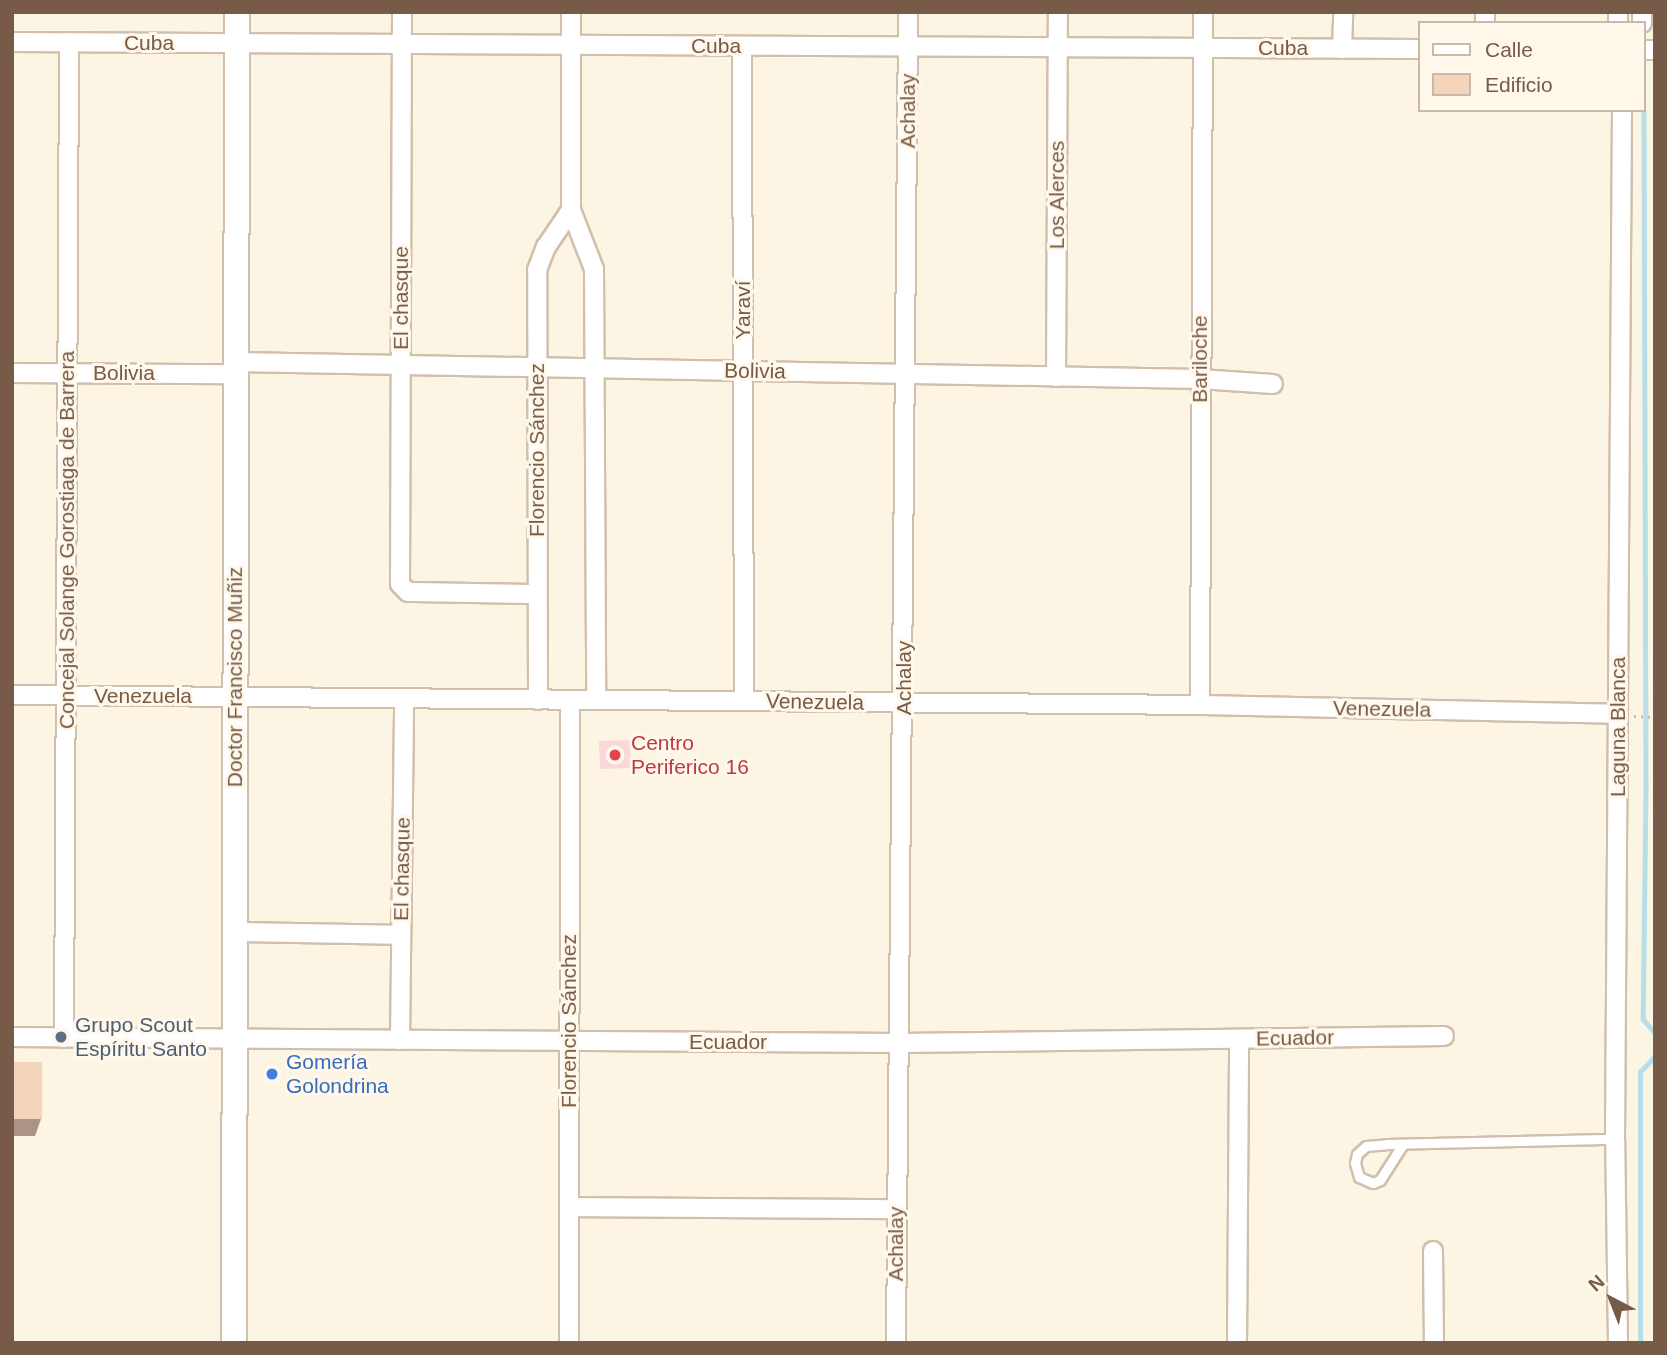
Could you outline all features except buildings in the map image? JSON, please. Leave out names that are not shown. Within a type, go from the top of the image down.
[{"type":"main road","name":"Doctor Francisco Muñiz","points":[[234,1343],[237,12]]},
{"type":"street","name":"El chasque","points":[[402,12],[400,584],[408,592],[537,594]]},
{"type":"street","points":[[571,12],[571,210],[594,269],[596,700]]},
{"type":"street","name":"Achalay","points":[[896,1343],[904,703],[908,12]]},
{"type":"street","name":"Los Alerces","points":[[1056,377],[1058,12]]},
{"type":"street","name":"Bariloche","points":[[1200,705],[1203,12]]},
{"type":"street","points":[[1342,49],[1343,12]]},
{"type":"street","name":"Cuba","points":[[12,42],[1418,49]]},
{"type":"street","name":"Concejal Solange Gorostiaga de Barrera","points":[[64,1038],[69,42]]},
{"type":"street","name":"Yaraví","points":[[742,46],[744,701]]},
{"type":"street","name":"Laguna Blanca","points":[[1618,1343],[1615,1139],[1622,112]]},
{"type":"street","name":"Florencio Sánchez","points":[[538,699],[537,270],[546,247],[571,210]]},
{"type":"street","name":"Bolivia","points":[[12,373],[400,365],[1200,379],[1273,384]]},
{"type":"street","name":"Venezuela","points":[[12,695],[1200,705],[1618,714]]},
{"type":"street","name":"El chasque","points":[[400,1040],[404,698]]},
{"type":"street","name":"Florencio Sánchez","points":[[569,700],[569,1343]]},
{"type":"street","points":[[234,932],[401,934]]},
{"type":"street","name":"Ecuador","points":[[12,1037],[899,1043],[1444,1036]]},
{"type":"street","points":[[1237,1343],[1239,1039]]},
{"type":"street","points":[[569,1207],[896,1209]]},
{"type":"street","points":[[1433,1251],[1433,1343]]},
{"type":"lane","points":[[1403,1144],[1380,1180],[1373,1183],[1359,1177],[1354,1163],[1357,1154],[1366,1146],[1403,1144],[1615,1139]]},
{"type":"path","points":[[1638,716],[1653,717]]},
{"type":"shaded area","name":"Centro Periferico 16","points":[[630,740],[631,768],[600,769],[599,741]]},
{"type":"waterway","points":[[1644,112],[1646,789],[1643,1019],[1655,1033]]},
{"type":"waterway","points":[[1640,1343],[1640,1072],[1655,1056]]},
{"type":"place","name":"Centro Periferico 16","points":[[615,755]]},
{"type":"place","name":"Grupo Scout Espíritu Santo","points":[[61,1037]]},
{"type":"place","name":"Gomería Golondrina","points":[[272,1074]]}]
